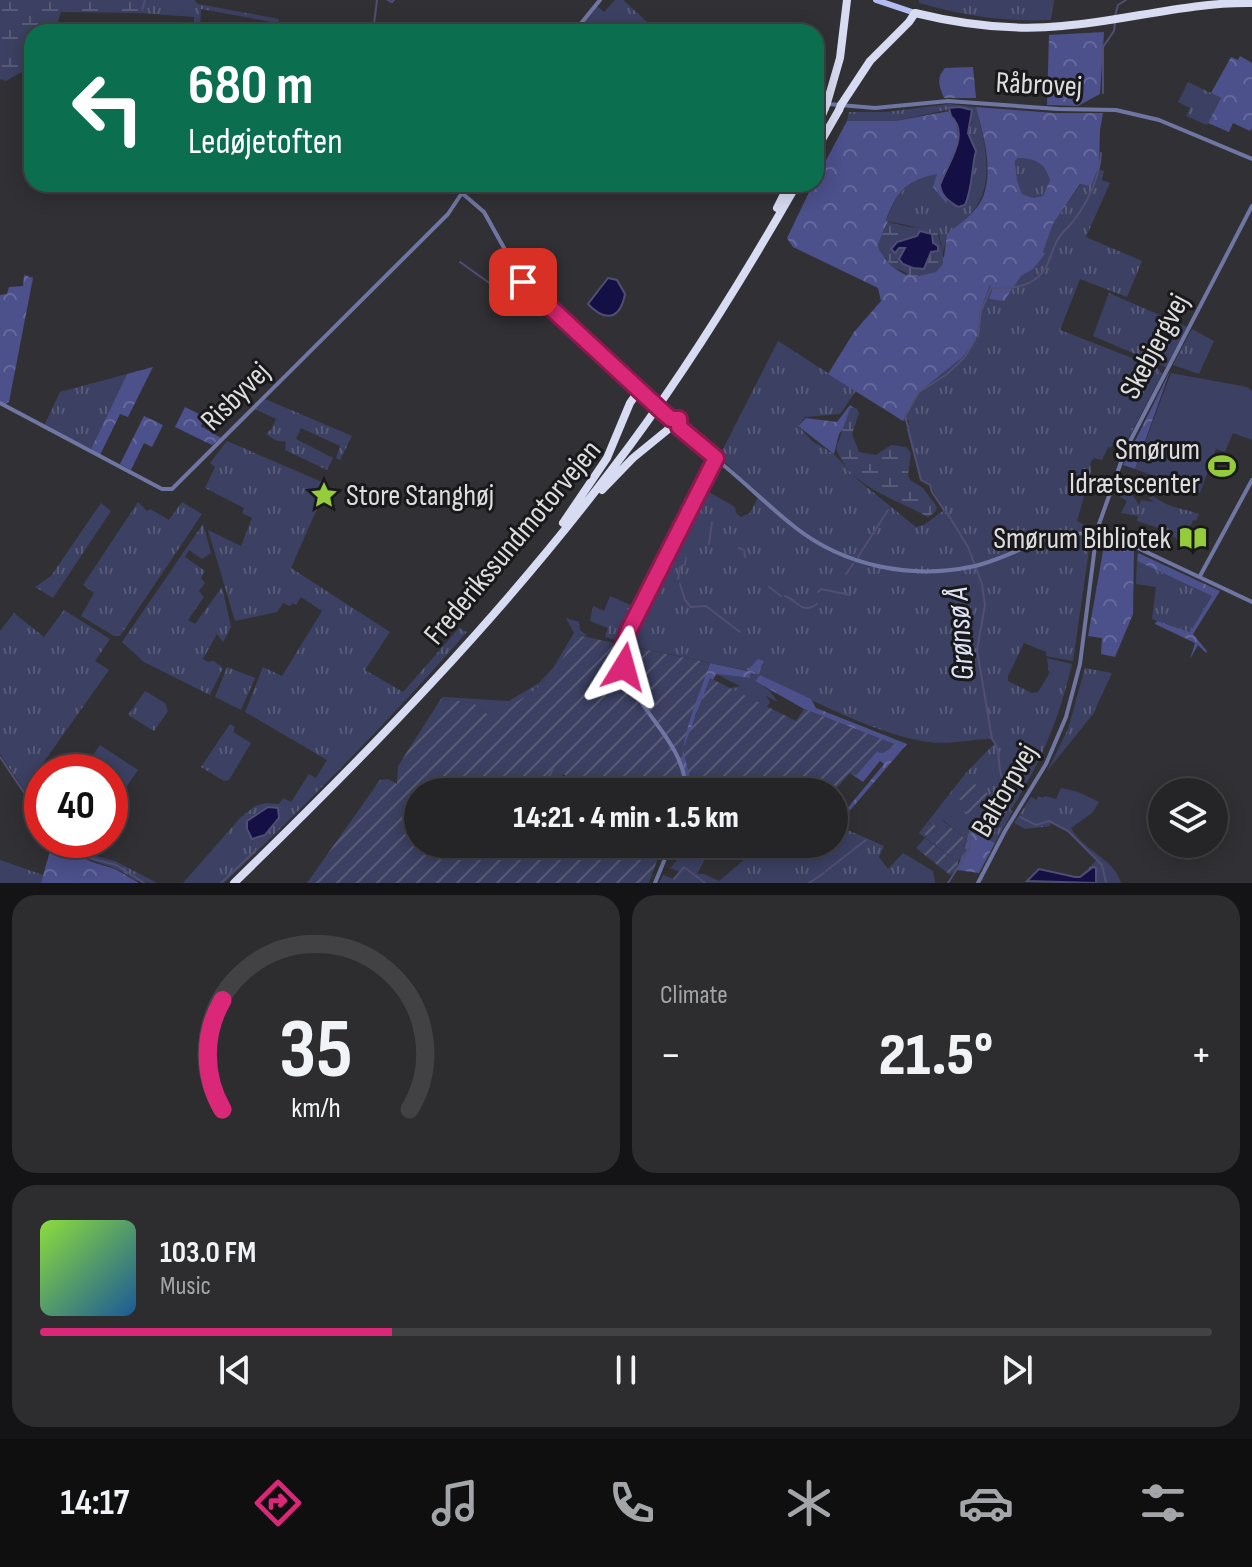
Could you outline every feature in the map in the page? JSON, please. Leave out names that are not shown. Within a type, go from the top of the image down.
[{"type":"highway","points":[[824,111],[840,58],[847,0]]},
{"type":"highway","points":[[824,136],[870,61],[915,13],[956,22],[1016,28],[1061,27],[1188,6],[1252,3]]},
{"type":"highway","name":"Frederikssundmotorvejen","points":[[554,538],[647,416],[690,353],[760,240],[785,192]]},
{"type":"highway","name":"Frederikssundmotorvejen","points":[[232,883],[385,732],[631,445],[693,355],[792,192]]},
{"type":"highway","points":[[554,538],[607,458],[633,397],[640,389]]},
{"type":"highway","points":[[554,538],[633,458],[673,424]]},
{"type":"main road","points":[[876,0],[915,13]]},
{"type":"street","points":[[580,24],[600,0]]},
{"type":"street","name":"Råbrovej","points":[[824,104],[875,108],[948,101],[1116,110],[1159,120],[1252,159]]},
{"type":"street","points":[[463,194],[484,212],[523,282],[640,389],[673,424],[796,528],[841,555],[867,564],[934,572],[977,566],[1045,540],[1099,533],[1252,602]]},
{"type":"street","name":"Risbyvej","points":[[0,403],[162,489],[172,489],[448,214],[463,194]]},
{"type":"street","name":"Skebjergvej","points":[[1066,717],[1080,664],[1104,510],[1125,451],[1252,206]]},
{"type":"street","points":[[684,778],[675,748],[628,682],[623,659],[625,639],[714,459]]},
{"type":"street","points":[[1199,577],[1252,480]]},
{"type":"street","name":"Baltorpvej","points":[[978,883],[1046,764],[1066,717]]},
{"type":"street","points":[[655,883],[665,858]]},
{"type":"green space","points":[[0,0],[145,0],[140,13],[61,12],[57,24],[24,24],[24,71],[6,81],[0,79]]},
{"type":"green space","points":[[145,0],[194,0],[198,4],[279,19],[278,23],[201,9],[200,24],[194,24],[194,17],[140,13]]},
{"type":"green space","points":[[615,0],[623,0],[649,24],[582,24],[597,6],[604,12]]},
{"type":"green space","points":[[919,0],[1054,0],[1051,20],[1033,20],[969,15],[919,3]]},
{"type":"green space","points":[[1104,32],[1100,94],[1078,106],[1047,105],[1049,35]]},
{"type":"green space","points":[[1240,56],[1252,63],[1252,128],[1250,131],[1233,123],[1229,132],[1208,123],[1221,98],[1211,93],[1231,57],[1238,60]]},
{"type":"green space","points":[[973,67],[976,98],[944,98],[939,82],[945,68]]},
{"type":"green space","points":[[1188,82],[1221,98],[1207,125],[1186,116],[1190,108],[1178,102]]},
{"type":"green space","points":[[949,104],[976,107],[985,147],[986,175],[980,201],[951,232],[943,252],[939,234],[886,221],[904,189],[919,179],[938,173],[933,187],[947,203],[958,207],[973,160],[968,133],[972,122],[960,107],[895,121],[847,121],[849,112],[886,112]]},
{"type":"green space","points":[[976,107],[1103,113],[1099,166],[1091,186],[1080,184],[1053,224],[1043,252],[1045,254],[1033,269],[1021,276],[1004,301],[989,299],[990,285],[980,312],[977,337],[964,356],[918,393],[903,421],[828,374],[854,332],[881,301],[878,288],[793,247],[787,238],[809,192],[824,192],[824,164],[847,121],[895,121],[950,111],[955,119],[959,139],[941,192],[948,201],[946,203],[933,187],[937,174],[918,180],[904,189],[886,220],[888,222],[881,239],[882,253],[891,265],[906,275],[944,257],[947,234],[977,208],[988,175]],"holes":[[[1018,158],[1034,161],[1045,169],[1050,180],[1043,196],[1033,198],[1022,194],[1015,161]]]},
{"type":"green space","points":[[1018,158],[1034,161],[1045,169],[1050,180],[1043,196],[1033,198],[1022,194],[1017,180],[1015,161]]},
{"type":"green space","points":[[1097,169],[1104,171],[1102,180],[1110,183],[1086,237],[1142,261],[1127,297],[1080,279],[1060,330],[1158,368],[1162,374],[1124,447],[1114,442],[1102,460],[1094,458],[1090,463],[1091,471],[1077,521],[1092,529],[1073,661],[1046,656],[1046,652],[1024,643],[1008,676],[1008,681],[1032,693],[1038,692],[1049,674],[1047,658],[1072,664],[1048,739],[1022,791],[1009,808],[1012,812],[995,843],[970,830],[968,841],[943,820],[937,827],[930,822],[923,832],[957,862],[919,833],[965,774],[995,743],[991,739],[937,743],[887,732],[760,675],[755,681],[769,690],[778,702],[766,696],[770,702],[764,711],[731,688],[740,686],[716,674],[749,678],[749,671],[631,646],[629,641],[702,488],[735,507],[741,517],[750,513],[759,495],[719,457],[778,341],[856,391],[840,414],[805,417],[798,426],[812,441],[834,454],[858,480],[916,527],[944,510],[930,485],[921,480],[908,430],[909,420],[903,421],[918,393],[964,356],[977,337],[980,312],[990,284],[1004,301],[1021,276],[1033,269],[1053,224],[1081,184],[1091,186]]},
{"type":"green space","points":[[888,222],[937,232],[943,264],[936,272],[915,277],[891,266],[878,244]]},
{"type":"green space","points":[[24,275],[33,278],[9,402],[5,404],[0,401],[0,295],[7,294],[9,287],[23,286]]},
{"type":"green space","points":[[1109,293],[1187,327],[1166,367],[1093,336]]},
{"type":"green space","points":[[1192,329],[1214,341],[1199,374],[1173,365]]},
{"type":"green space","points":[[153,367],[128,417],[120,414],[100,455],[91,449],[127,374]]},
{"type":"green space","points":[[1170,371],[1135,469],[1123,465]]},
{"type":"green space","points":[[1171,373],[1247,387],[1252,391],[1252,440],[1233,433],[1225,452],[1216,449],[1200,493],[1135,469]]},
{"type":"green space","points":[[127,374],[91,449],[44,426],[60,392]]},
{"type":"green space","points":[[265,399],[352,436],[340,460],[336,458],[340,446],[301,428],[296,439],[333,458],[327,470],[285,450],[286,442],[266,434],[276,419],[255,409]]},
{"type":"green space","points":[[850,405],[858,411],[839,434],[834,454],[798,426],[806,418],[837,422]]},
{"type":"green space","points":[[185,407],[205,417],[201,426],[221,438],[212,445],[175,427]]},
{"type":"green space","points":[[850,408],[856,408],[859,413],[852,434],[859,452],[876,455],[891,445],[906,447],[911,453],[910,480],[923,488],[937,507],[935,512],[928,517],[875,490],[863,483],[843,462],[836,449]]},
{"type":"green space","points":[[144,416],[163,425],[152,447],[144,443],[131,470],[120,464]]},
{"type":"green space","points":[[227,441],[329,485],[327,500],[320,502],[291,568],[390,632],[365,670],[403,692],[459,628],[467,632],[348,760],[224,883],[183,883],[240,818],[255,806],[279,804],[283,798],[291,802],[309,774],[316,778],[327,760],[245,712],[263,667],[282,676],[322,611],[301,597],[296,605],[283,603],[277,612],[235,621],[208,530],[241,546],[252,518],[242,513],[244,508],[205,488],[215,467],[210,463]]},
{"type":"green space","points":[[1123,490],[1131,493],[1139,505],[1141,500],[1154,502],[1148,498],[1153,496],[1170,506],[1199,514],[1187,536],[1179,541],[1162,529],[1137,521],[1138,516],[1121,513],[1127,501],[1120,497]]},
{"type":"green space","points":[[138,502],[147,511],[150,509],[169,520],[182,502],[202,514],[120,636],[114,636],[81,616],[94,593],[83,585]]},
{"type":"green space","points":[[101,503],[111,511],[53,598],[35,587],[51,576]]},
{"type":"green space","points":[[203,524],[211,553],[202,559],[189,550],[185,557],[205,571],[201,578],[205,583],[199,591],[204,597],[188,620],[195,624],[222,587],[231,627],[223,642],[217,634],[203,659],[214,661],[223,668],[210,695],[144,662],[122,642]]},
{"type":"green space","points":[[1105,540],[1134,551],[1133,614],[1115,657],[1101,654],[1102,638],[1088,636]]},
{"type":"green space","points":[[1138,553],[1220,591],[1193,634],[1206,653],[1198,645],[1190,659],[1195,643],[1155,624],[1157,621],[1190,632],[1212,596],[1137,561]]},
{"type":"green space","points":[[1137,561],[1212,596],[1190,632],[1152,619],[1156,587],[1136,584]]},
{"type":"green space","points":[[610,596],[637,608],[622,642],[605,637],[608,628],[590,621],[593,606],[604,611]]},
{"type":"green space","points":[[64,610],[110,639],[95,661],[109,670],[50,754],[24,754],[24,790],[0,754],[0,631],[14,613],[44,637]]},
{"type":"green space","points":[[566,618],[579,622],[580,630],[588,636],[577,635],[592,662],[554,672],[529,696],[533,704],[490,716],[472,702],[441,699],[509,701],[539,683],[553,668],[574,633]]},
{"type":"green space","points":[[577,635],[710,663],[685,741],[682,778],[569,778],[563,774],[561,778],[404,778],[404,858],[658,858],[649,883],[307,883],[380,780],[388,779],[397,784],[398,766],[441,699],[472,702],[490,716],[532,692],[559,664]]},
{"type":"green space","points":[[758,659],[764,661],[757,674],[749,672],[750,678],[716,674],[695,716],[694,778],[687,778],[678,749],[710,663],[747,671]]},
{"type":"green space","points":[[227,667],[255,678],[241,710],[215,697]]},
{"type":"green space","points":[[1085,668],[1112,673],[1093,714],[1048,770],[1068,729]]},
{"type":"green space","points":[[760,675],[811,699],[816,708],[907,744],[848,813],[848,808],[884,764],[880,761],[863,782],[850,773],[856,775],[876,752],[896,745],[804,709],[755,681]]},
{"type":"green space","points":[[710,678],[796,721],[804,709],[897,745],[883,753],[876,752],[856,775],[850,773],[846,778],[690,778],[683,749]]},
{"type":"green space","points":[[145,691],[165,703],[168,711],[154,731],[128,715]]},
{"type":"green space","points":[[230,724],[235,727],[233,732],[251,743],[229,780],[224,781],[201,767]]},
{"type":"green space","points":[[100,745],[114,754],[94,754]]},
{"type":"green space","points":[[128,763],[138,770],[128,784]]},
{"type":"green space","points":[[966,777],[993,798],[984,809],[991,816],[987,821],[983,818],[979,823],[959,807],[963,802],[952,794]]},
{"type":"green space","points":[[1061,788],[1099,802],[1092,813],[1071,828],[1083,843],[1112,867],[1121,883],[1096,883],[1096,869],[1080,877],[1097,860],[1068,831],[1051,822],[1050,826],[1025,829],[1014,823],[1031,797],[1037,800],[1038,796],[1056,799]]},
{"type":"green space","points":[[942,820],[968,841],[963,846],[967,850],[958,861],[957,870],[950,875],[916,848],[925,838],[957,862],[922,832],[931,822],[937,827]]},
{"type":"green space","points":[[848,830],[884,846],[879,857],[888,869],[903,853],[933,871],[935,883],[659,883],[663,875],[674,879],[680,872],[670,868],[679,858],[705,858],[697,874],[719,881],[746,858],[848,858]]},
{"type":"green space","points":[[970,830],[995,843],[979,873],[957,870]]},
{"type":"green space","points":[[48,858],[84,858],[115,869],[139,883],[41,883]]},
{"type":"green space","points":[[87,858],[115,861],[157,883],[138,881]]},
{"type":"green space","points":[[0,860],[43,875],[41,883],[0,883]]},
{"type":"shaded area","points":[[949,108],[972,110],[968,133],[976,151],[968,198],[965,205],[958,207],[944,195],[940,185],[958,141],[957,124]]},
{"type":"shaded area","points":[[920,231],[932,234],[933,243],[938,246],[938,251],[931,252],[924,269],[903,264],[899,259],[905,248],[899,248],[895,253],[891,249],[897,242],[917,236]]},
{"type":"shaded area","points":[[608,278],[617,280],[625,294],[620,309],[611,316],[600,314],[588,304]]},
{"type":"shaded area","points":[[268,807],[278,808],[279,818],[265,835],[252,839],[247,821]]},
{"type":"shaded area","points":[[1096,868],[1096,883],[1027,881],[1039,869],[1080,877]]},
{"type":"waterway","points":[[142,10],[145,0]]},
{"type":"waterway","points":[[374,24],[377,0]]},
{"type":"waterway","points":[[388,0],[394,0]]},
{"type":"waterway","name":"Grønsø Å","points":[[1115,16],[1118,5],[1126,0]]},
{"type":"waterway","name":"Grønsø Å","points":[[1103,93],[1103,47],[1114,31],[1115,22]]},
{"type":"waterway","name":"Grønsø Å","points":[[978,336],[981,311],[991,288],[1027,284],[1045,269],[1058,239],[1088,197],[1096,180],[1101,153]]},
{"type":"waterway","points":[[460,262],[506,295]]},
{"type":"waterway","name":"Grønsø Å","points":[[908,427],[905,416],[919,392],[946,375],[965,357],[975,340]]},
{"type":"waterway","name":"Grønsø Å","points":[[908,429],[921,480],[930,485],[944,510]]},
{"type":"waterway","points":[[858,557],[888,510]]},
{"type":"waterway","name":"Grønsø Å","points":[[946,511],[968,547],[982,584],[985,605],[977,650],[992,739],[998,750],[1001,774],[1007,786],[1005,796],[1011,812]]},
{"type":"waterway","points":[[709,544],[712,522]]},
{"type":"waterway","points":[[739,548],[744,550],[745,557]]},
{"type":"waterway","points":[[678,579],[680,567],[685,564],[686,558]]},
{"type":"waterway","points":[[846,574],[853,564]]},
{"type":"waterway","points":[[680,584],[691,607],[706,606],[740,632]]},
{"type":"waterway","points":[[769,587],[781,596]]},
{"type":"waterway","points":[[818,592],[821,589],[850,595]]},
{"type":"waterway","points":[[785,596],[803,607],[817,604]]},
{"type":"waterway","points":[[0,757],[24,792]]},
{"type":"waterway","points":[[548,778],[553,769]]},
{"type":"waterway","points":[[948,883],[970,848],[970,830],[1002,818],[1007,808]]},
{"type":"waterway","points":[[1020,817],[1036,825],[1049,821],[1068,831],[1102,865],[1106,883]]},
{"type":"waterway","points":[[826,871],[866,840]]},
{"type":"waterway","points":[[221,883],[255,851]]},
{"type":"waterway","points":[[91,858],[116,865],[144,883]]},
{"type":"waterway","points":[[674,879],[684,867],[705,883]]},
{"type":"waterway","points":[[809,883],[824,873]]},
{"type":"place","name":"Smørum Idrætscenter","points":[[1222,466]]},
{"type":"place","name":"Store Stanghøj","points":[[324,495]]},
{"type":"place","name":"Smørum Bibliotek","points":[[1193,538]]},
{"type":"route","points":[[523,282],[664,413],[671,419],[679,419],[679,427],[716,458],[628,632],[623,652],[624,667]]}]
